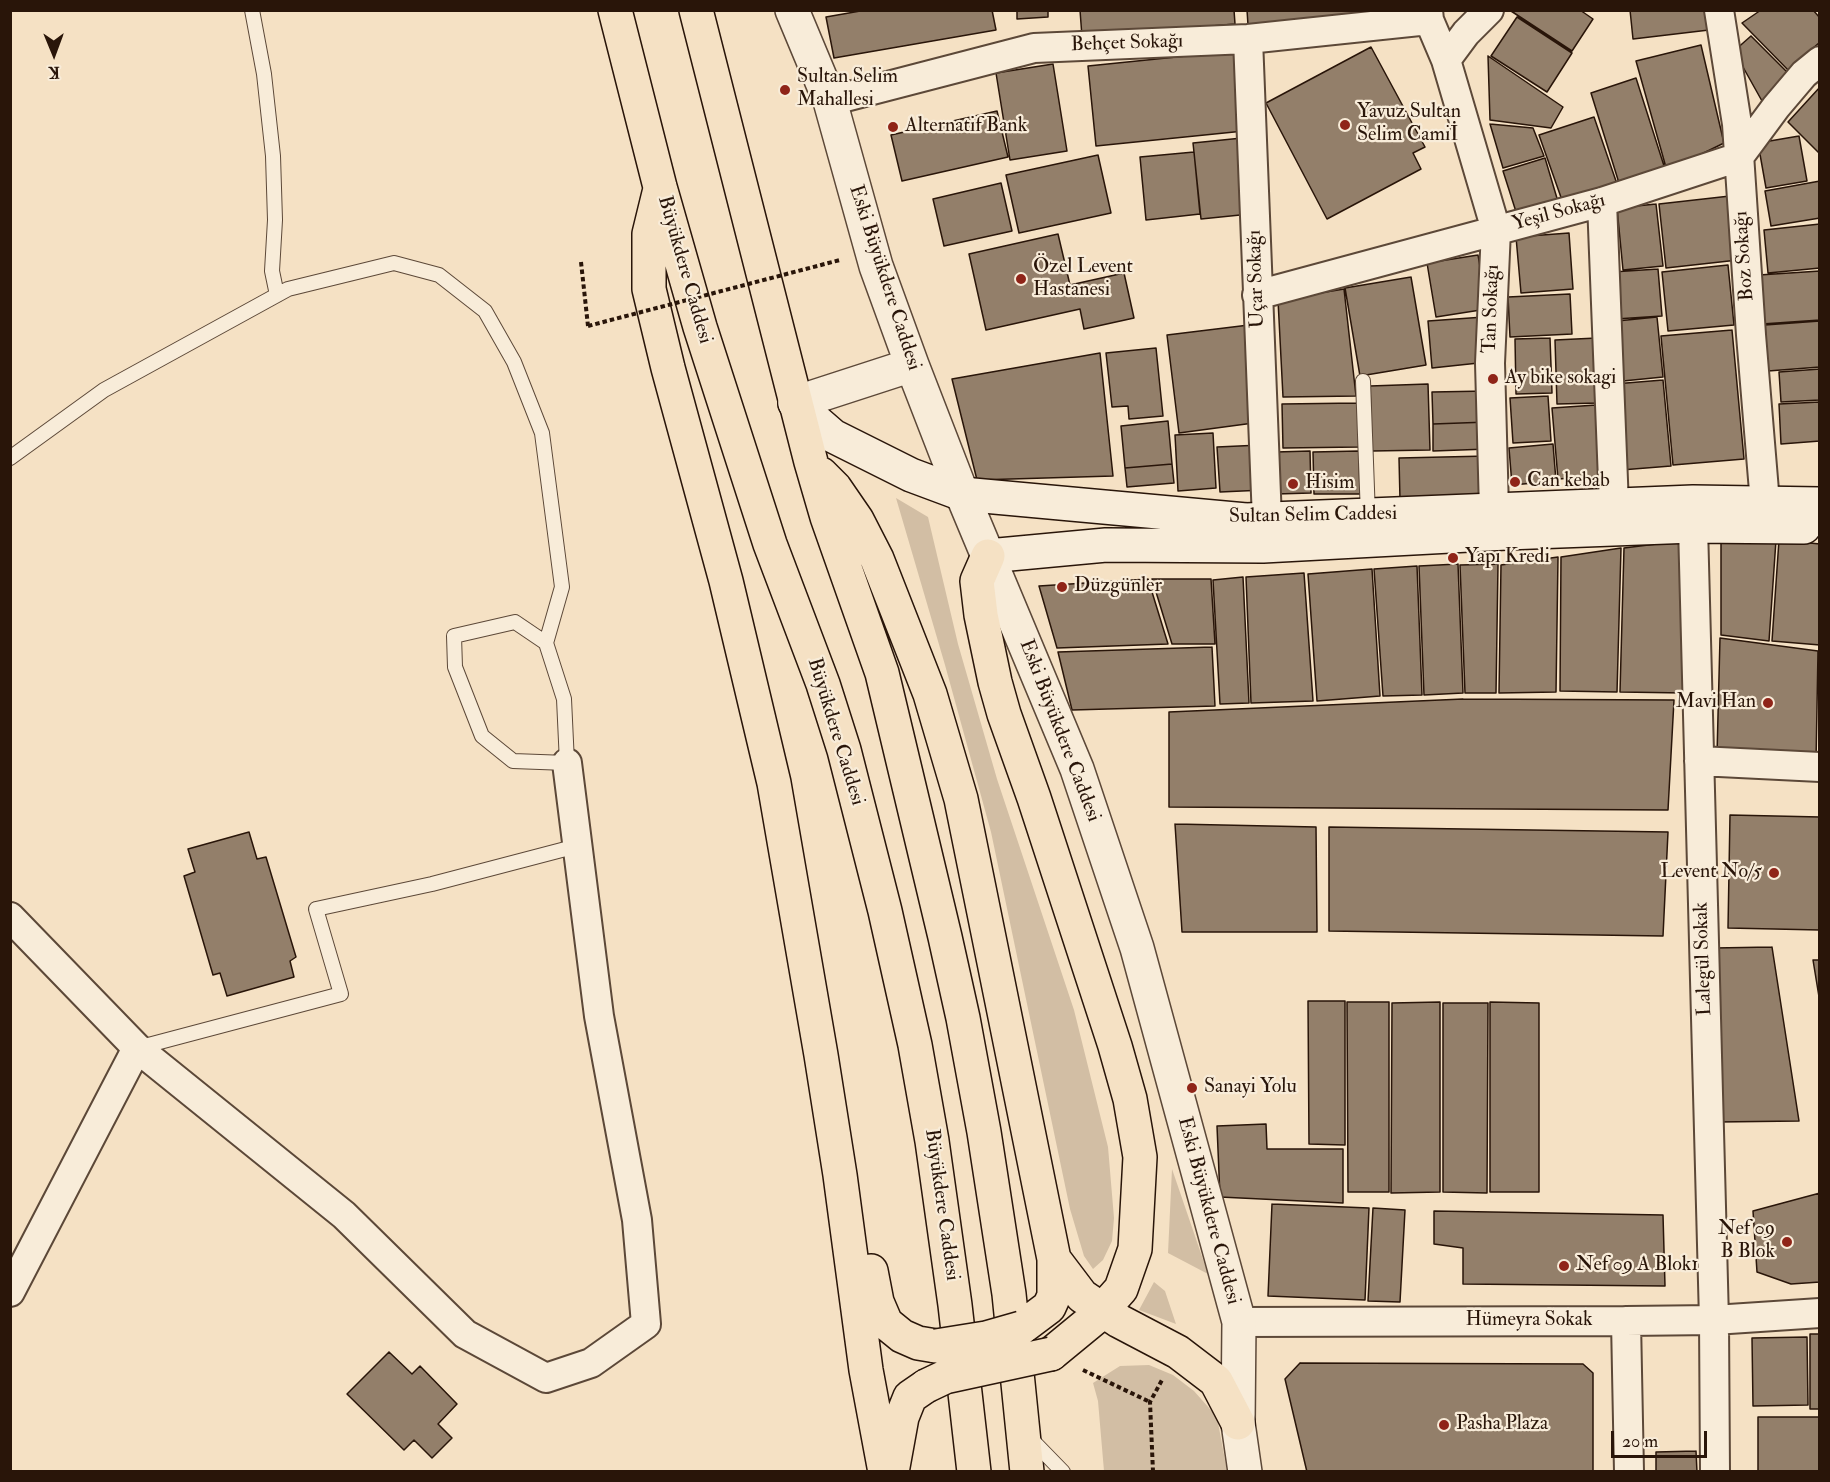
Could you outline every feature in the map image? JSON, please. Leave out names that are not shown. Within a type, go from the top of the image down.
[{"type":"main road","name":"Büyükdere Caddesi","points":[[615,10],[660,187],[733,433],[770,544],[823,684],[844,750],[887,921],[915,1045],[932,1141],[955,1305],[974,1472]]},
{"type":"main road","points":[[696,10],[811,462],[827,517],[882,673],[963,1018],[984,1132],[1009,1294],[1027,1472]]},
{"type":"main road","name":"Eski Büyükdere Caddesi","points":[[792,10],[830,101],[876,266],[912,365],[962,494],[1077,769],[1137,948],[1239,1322],[1238,1423],[1245,1472]]},
{"type":"main road","points":[[660,187],[649,234],[649,289],[668,369],[726,581],[774,783],[840,1175],[866,1370],[885,1472]]},
{"type":"main road","points":[[795,403],[912,365]]},
{"type":"main road","name":"Sultan Selim Caddesi","points":[[795,403],[833,436],[912,475],[962,494],[1246,520],[1368,516],[1495,522],[1693,514],[1765,515],[1820,527]]},
{"type":"main road","points":[[811,462],[835,489],[857,520],[867,539],[901,617],[930,694],[961,799],[1054,1259],[1054,1296],[1049,1307],[1021,1328],[986,1338],[936,1346],[918,1343],[902,1336],[886,1323],[877,1302],[864,1244],[848,1214],[840,1175]]},
{"type":"main road","name":"Sultan Selim Caddesi","points":[[1765,515],[1820,504]]},
{"type":"main road","name":"Sultan Selim Caddesi","points":[[988,556],[1106,545],[1263,546],[1495,522],[1614,506],[1693,514]]},
{"type":"main road","points":[[988,556],[978,581],[978,592],[1001,703],[1115,1046],[1130,1099],[1140,1157],[1135,1249],[1121,1289],[1051,1354]]},
{"type":"main road","points":[[1054,1259],[1082,1296],[1119,1321],[1178,1352],[1216,1381],[1238,1423]]},
{"type":"main road","points":[[892,1472],[902,1417],[910,1397],[926,1386],[945,1377],[1051,1354],[1093,1335],[1123,1333],[1153,1338]]},
{"type":"street","points":[[1446,60],[1466,33],[1489,10]]},
{"type":"street","name":"Boz Sokağı","points":[[1719,10],[1737,124],[1765,515]]},
{"type":"street","name":"Behçet Sokağı","points":[[830,101],[1034,48],[1248,39],[1429,15]]},
{"type":"street","name":"Tan Sokağı","points":[[1429,15],[1446,60],[1496,230],[1490,363],[1495,522]]},
{"type":"street","name":"Uçar Sokağı","points":[[1248,39],[1267,520]]},
{"type":"street","points":[[1739,157],[1804,74],[1820,62]]},
{"type":"street","name":"Yeşil Sokağı","points":[[1257,296],[1602,202],[1739,157]]},
{"type":"street","points":[[1602,202],[1614,506]]},
{"type":"street","name":"Lalegül Sokak","points":[[1693,514],[1714,1320],[1715,1472]]},
{"type":"street","points":[[1698,760],[1820,767]]},
{"type":"street","points":[[10,917],[137,1048],[344,1215],[465,1334],[546,1378],[591,1363],[646,1324],[637,1220],[599,1016],[567,763]]},
{"type":"street","points":[[10,1292],[137,1048]]},
{"type":"street","name":"Hümeyra Sokak","points":[[1239,1322],[1714,1320],[1820,1313]]},
{"type":"street","points":[[1626,1321],[1629,1472]]},
{"type":"lane","points":[[252,10],[264,74],[273,156],[275,220],[272,271],[277,295]]},
{"type":"lane","points":[[10,458],[104,390],[288,289],[394,263],[440,275],[485,310],[514,362],[542,434],[562,587],[546,643],[564,699],[567,763],[513,761],[482,736],[455,667],[454,636],[515,622],[546,643]]},
{"type":"lane","points":[[1363,381],[1368,516]]},
{"type":"lane","points":[[137,1048],[341,994],[316,909],[432,884],[577,846]]},
{"type":"lane","points":[[1024,1432],[1064,1472]]},
{"type":"path","points":[[581,262],[588,326],[840,260]]},
{"type":"path","points":[[1051,1354],[1108,1384],[1150,1402]]},
{"type":"path","points":[[1153,1472],[1150,1402],[1164,1377]]},
{"type":"shaded area","points":[[896,498],[928,517],[958,644],[997,779],[1074,1010],[1108,1147],[1114,1218],[1112,1241],[1103,1260],[1093,1269],[1084,1256],[1070,1209],[991,832]]},
{"type":"shaded area","points":[[1172,1169],[1208,1274],[1168,1253]]},
{"type":"shaded area","points":[[1154,1282],[1165,1291],[1176,1324],[1139,1310]]},
{"type":"shaded area","points":[[1149,1365],[1173,1375],[1194,1391],[1217,1417],[1227,1471],[1104,1471],[1098,1401],[1093,1383],[1120,1366]]},
{"type":"building","points":[[866,10],[992,10],[996,30],[834,58],[826,17]]},
{"type":"building","points":[[1017,10],[1048,10],[1048,17],[1017,19]]},
{"type":"building","points":[[1080,10],[1234,10],[1235,24],[1082,37]]},
{"type":"building","points":[[1247,10],[1408,10],[1408,15],[1248,25]]},
{"type":"building","points":[[1580,10],[1593,19],[1572,51],[1511,11]]},
{"type":"building","points":[[1630,10],[1707,10],[1709,30],[1633,39]]},
{"type":"building","points":[[1761,10],[1813,10],[1820,18],[1820,42],[1788,70],[1742,23]]},
{"type":"building","points":[[1517,17],[1572,53],[1547,92],[1491,56]]},
{"type":"building","points":[[1751,36],[1791,76],[1762,101],[1734,51]]},
{"type":"building","points":[[1701,45],[1724,143],[1667,171],[1636,61]]},
{"type":"building","name":"Yavuz Sultan Selim Camiİ","points":[[1371,47],[1425,147],[1413,153],[1421,169],[1327,219],[1266,103]]},
{"type":"building","points":[[1235,51],[1244,131],[1096,146],[1088,66]]},
{"type":"building","points":[[1488,56],[1563,107],[1551,128],[1490,120]]},
{"type":"building","points":[[1053,64],[1067,151],[1010,160],[996,73]]},
{"type":"building","points":[[1636,78],[1665,169],[1619,183],[1591,93]]},
{"type":"building","points":[[1820,87],[1820,154],[1788,122]]},
{"type":"building","points":[[997,111],[1008,157],[902,181],[891,135]]},
{"type":"building","points":[[1594,117],[1617,184],[1563,203],[1539,135]]},
{"type":"building","points":[[1490,124],[1533,128],[1544,156],[1503,168]]},
{"type":"building","points":[[1799,136],[1807,181],[1766,188],[1758,143]]},
{"type":"building","points":[[1242,138],[1250,214],[1201,219],[1193,143]]},
{"type":"building","points":[[1194,152],[1200,214],[1146,220],[1140,157]]},
{"type":"building","points":[[1098,155],[1111,213],[1019,233],[1006,175]]},
{"type":"building","points":[[1545,158],[1559,205],[1518,218],[1503,171]]},
{"type":"building","points":[[1820,181],[1820,218],[1771,226],[1765,191]]},
{"type":"building","points":[[1001,183],[1012,231],[944,246],[933,199]]},
{"type":"building","points":[[1730,196],[1738,260],[1666,268],[1659,204]]},
{"type":"building","points":[[1656,204],[1663,266],[1623,270],[1617,208]]},
{"type":"building","points":[[1820,224],[1820,268],[1768,273],[1764,230]]},
{"type":"building","points":[[1569,233],[1573,289],[1521,293],[1516,237]]},
{"type":"building","name":"Özel Levent Hastanesi","points":[[1058,234],[1070,285],[1124,273],[1134,318],[1084,329],[1080,309],[986,330],[969,254]]},
{"type":"building","points":[[1478,255],[1487,309],[1436,317],[1427,263]]},
{"type":"building","points":[[1728,265],[1734,325],[1668,331],[1662,272]]},
{"type":"building","points":[[1658,269],[1662,316],[1616,319],[1612,272]]},
{"type":"building","points":[[1820,271],[1820,320],[1762,324],[1759,275]]},
{"type":"building","points":[[1411,277],[1426,365],[1360,376],[1345,288]]},
{"type":"building","points":[[1344,289],[1356,396],[1283,397],[1278,300]]},
{"type":"building","points":[[1570,294],[1572,334],[1510,337],[1508,297]]},
{"type":"building","points":[[1484,317],[1488,362],[1432,368],[1428,321]]},
{"type":"building","points":[[1657,317],[1663,377],[1623,381],[1617,321]]},
{"type":"building","points":[[1820,321],[1820,367],[1768,371],[1765,325]]},
{"type":"building","points":[[1249,325],[1261,422],[1179,433],[1167,335]]},
{"type":"building","points":[[1732,330],[1744,459],[1673,465],[1661,336]]},
{"type":"building","points":[[1550,338],[1552,393],[1516,394],[1515,339]]},
{"type":"building","points":[[1597,338],[1599,403],[1557,404],[1555,340]]},
{"type":"building","points":[[1156,348],[1163,416],[1129,419],[1128,406],[1112,407],[1106,353]]},
{"type":"building","points":[[1100,353],[1113,476],[977,480],[952,379]]},
{"type":"building","points":[[1820,369],[1820,400],[1781,402],[1779,372]]},
{"type":"building","points":[[1663,380],[1671,466],[1621,470],[1614,384]]},
{"type":"building","points":[[1428,384],[1430,450],[1372,451],[1370,386]]},
{"type":"building","points":[[1487,391],[1488,422],[1433,424],[1432,392]]},
{"type":"building","points":[[1548,396],[1551,441],[1513,443],[1510,398]]},
{"type":"building","points":[[1820,402],[1820,441],[1781,444],[1779,404]]},
{"type":"building","points":[[1358,403],[1359,447],[1283,448],[1282,404]]},
{"type":"building","points":[[1596,405],[1602,476],[1558,479],[1552,408]]},
{"type":"building","points":[[1168,421],[1172,464],[1125,468],[1121,426]]},
{"type":"building","points":[[1488,422],[1488,449],[1433,451],[1433,424]]},
{"type":"building","points":[[1213,433],[1216,488],[1178,491],[1175,435]]},
{"type":"building","points":[[1553,444],[1556,481],[1512,485],[1509,448]]},
{"type":"building","points":[[1261,445],[1264,490],[1220,492],[1217,447]]},
{"type":"building","points":[[1310,451],[1311,493],[1276,494],[1276,452]]},
{"type":"building","points":[[1359,451],[1360,494],[1314,494],[1313,452]]},
{"type":"building","points":[[1488,456],[1489,498],[1400,500],[1399,458]]},
{"type":"building","points":[[1172,464],[1174,483],[1127,487],[1125,468]]},
{"type":"building","points":[[1689,540],[1685,693],[1620,692],[1624,548]]},
{"type":"building","points":[[1721,540],[1776,540],[1769,641],[1721,635]]},
{"type":"building","points":[[1779,540],[1820,544],[1820,645],[1772,641]]},
{"type":"building","points":[[1621,548],[1617,692],[1560,691],[1561,557]]},
{"type":"building","points":[[1558,557],[1556,692],[1499,693],[1501,565]]},
{"type":"building","points":[[1458,564],[1463,693],[1424,695],[1419,566]]},
{"type":"building","points":[[1498,564],[1496,693],[1465,693],[1460,565]]},
{"type":"building","points":[[1417,566],[1422,695],[1383,696],[1374,569]]},
{"type":"building","points":[[1372,569],[1380,696],[1317,701],[1308,574]]},
{"type":"building","points":[[1304,573],[1313,701],[1251,703],[1246,577]]},
{"type":"building","points":[[1243,577],[1249,703],[1220,704],[1213,580]]},
{"type":"building","points":[[1148,579],[1168,644],[1057,648],[1039,586]]},
{"type":"building","points":[[1152,579],[1211,579],[1215,644],[1172,644]]},
{"type":"building","name":"Mavi Han","points":[[1720,638],[1818,651],[1816,762],[1717,755]]},
{"type":"building","points":[[1212,647],[1215,706],[1072,710],[1058,652]]},
{"type":"building","points":[[1463,699],[1674,700],[1668,810],[1169,807],[1169,712]]},
{"type":"building","name":"Levent No/5","points":[[1730,815],[1820,817],[1820,930],[1728,928]]},
{"type":"building","points":[[1175,824],[1316,827],[1317,932],[1182,932]]},
{"type":"building","points":[[1329,827],[1668,832],[1663,936],[1329,931]]},
{"type":"building","points":[[249,832],[257,859],[266,857],[296,957],[290,961],[294,977],[227,996],[220,973],[213,975],[184,876],[195,872],[188,849]]},
{"type":"building","points":[[1772,947],[1799,1121],[1717,1122],[1714,948]]},
{"type":"building","points":[[1813,960],[1820,960],[1820,1003]]},
{"type":"building","points":[[1308,1001],[1345,1001],[1345,1145],[1309,1144]]},
{"type":"building","points":[[1347,1002],[1389,1002],[1389,1192],[1348,1192]]},
{"type":"building","points":[[1440,1002],[1440,1192],[1391,1193],[1392,1003]]},
{"type":"building","points":[[1490,1002],[1539,1003],[1539,1192],[1490,1192]]},
{"type":"building","points":[[1443,1003],[1488,1003],[1487,1193],[1443,1192]]},
{"type":"building","points":[[1266,1124],[1267,1149],[1343,1149],[1343,1203],[1220,1197],[1217,1126]]},
{"type":"building","name":"Nef 09 B Blok","points":[[1820,1193],[1820,1282],[1791,1284],[1757,1272],[1753,1211]]},
{"type":"building","points":[[1272,1204],[1369,1208],[1365,1300],[1268,1296]]},
{"type":"building","points":[[1373,1208],[1405,1210],[1400,1302],[1368,1301]]},
{"type":"building","name":"Nef 09 A Blok1","points":[[1434,1211],[1663,1215],[1665,1286],[1463,1284],[1463,1248],[1434,1244]]},
{"type":"building","points":[[1810,1334],[1820,1334],[1820,1409],[1810,1409]]},
{"type":"building","points":[[1807,1337],[1808,1405],[1753,1406],[1752,1338]]},
{"type":"building","points":[[389,1352],[412,1374],[420,1366],[457,1404],[438,1424],[452,1438],[432,1458],[414,1440],[404,1450],[347,1394]]},
{"type":"building","name":"Pasha Plaza","points":[[1300,1363],[1583,1364],[1593,1373],[1593,1472],[1307,1472],[1285,1379]]},
{"type":"building","points":[[1758,1417],[1820,1417],[1820,1472],[1758,1472]]},
{"type":"building","points":[[1696,1451],[1697,1472],[1656,1472],[1656,1452]]},
{"type":"place","name":"Sultan Selim Mahallesi","points":[[785,90]]},
{"type":"place","name":"Yavuz Sultan Selim Camiİ","points":[[1345,125]]},
{"type":"place","name":"Alternatif Bank","points":[[893,127]]},
{"type":"place","name":"Özel Levent Hastanesi","points":[[1021,279]]},
{"type":"place","name":"Ay bike sokagi","points":[[1493,379]]},
{"type":"place","name":"Can kebab","points":[[1515,482]]},
{"type":"place","name":"Hisim","points":[[1293,484]]},
{"type":"place","name":"Yapı Kredi","points":[[1453,558]]},
{"type":"place","name":"Düzgünler","points":[[1062,587]]},
{"type":"place","name":"Mavi Han","points":[[1768,703]]},
{"type":"place","name":"Levent No/5","points":[[1774,873]]},
{"type":"place","name":"Sanayi Yolu","points":[[1192,1088]]},
{"type":"place","name":"Nef 09 B Blok","points":[[1787,1242]]},
{"type":"place","name":"Nef 09 A Blok1","points":[[1564,1266]]},
{"type":"place","name":"Pasha Plaza","points":[[1444,1425]]}]
